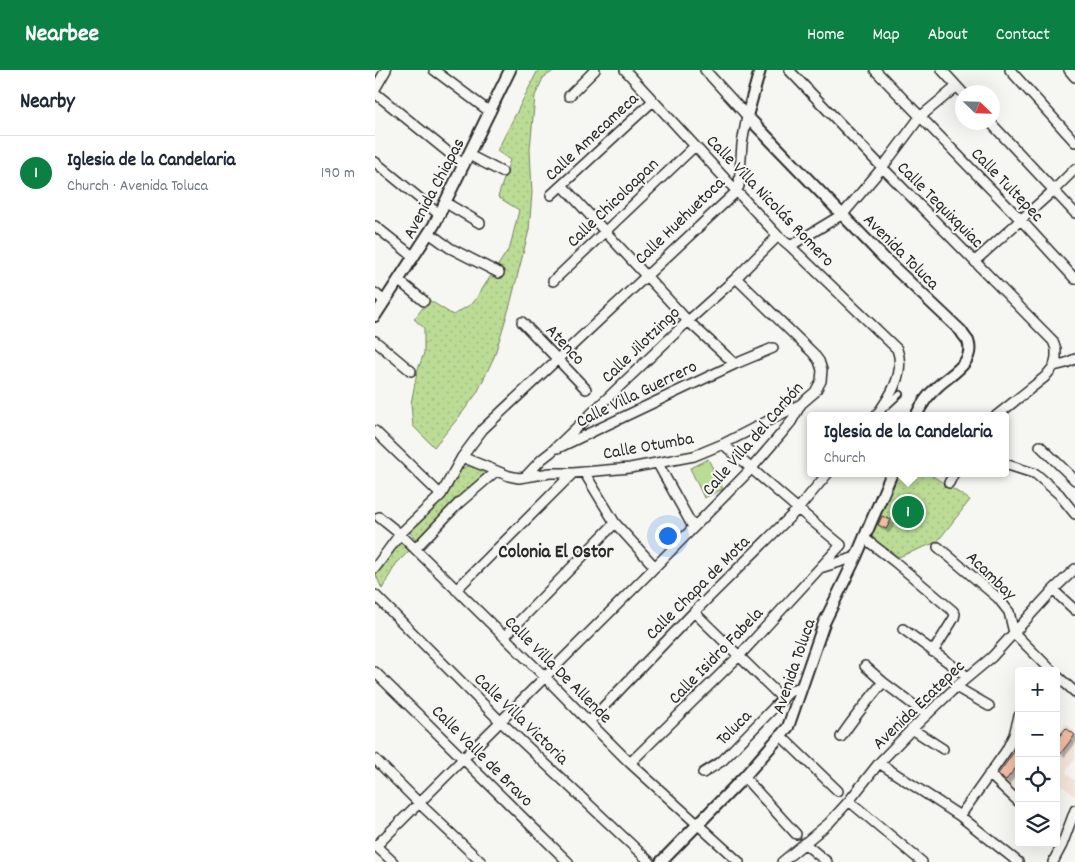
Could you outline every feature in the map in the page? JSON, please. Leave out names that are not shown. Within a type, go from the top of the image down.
[{"type":"street","points":[[375,89],[386,70]]},
{"type":"street","name":"Avenida Chiapas","points":[[375,316],[440,215],[510,70]]},
{"type":"street","points":[[569,96],[595,70]]},
{"type":"street","name":"Calle Villa Nicolás Romero","points":[[625,70],[778,236],[897,349],[901,358],[900,368],[885,404],[879,412]]},
{"type":"street","points":[[705,70],[747,116]]},
{"type":"street","name":"Calle Huehuetoca","points":[[462,457],[483,429],[736,192],[739,186],[742,144],[747,116],[760,70]]},
{"type":"street","name":"Calle Tequixquiac","points":[[789,70],[882,168],[1053,341],[1056,349],[1054,366]]},
{"type":"street","name":"Calle Tultepec","points":[[875,70],[884,74],[919,117],[1021,220],[1075,279]]},
{"type":"street","points":[[942,70],[955,85]]},
{"type":"street","points":[[1010,70],[1075,142]]},
{"type":"street","points":[[1069,70],[1075,77]]},
{"type":"street","points":[[439,72],[490,112]]},
{"type":"street","points":[[375,93],[464,165]]},
{"type":"street","points":[[790,246],[843,214],[882,168],[919,117],[955,93]]},
{"type":"street","name":"Calle Amecameca","points":[[551,195],[653,101]]},
{"type":"street","name":"Avenida Toluca","points":[[747,116],[885,259],[961,331],[968,342],[969,352],[966,362],[937,387],[923,403],[918,412]]},
{"type":"street","points":[[998,130],[1075,212]]},
{"type":"street","name":"Calle Chicoloapan","points":[[553,281],[695,146]]},
{"type":"street","points":[[469,156],[502,172]]},
{"type":"street","points":[[375,162],[440,215]]},
{"type":"street","points":[[975,261],[1075,169]]},
{"type":"street","points":[[562,185],[688,321],[735,364]]},
{"type":"street","points":[[446,203],[480,223]]},
{"type":"street","points":[[375,226],[414,257]]},
{"type":"street","points":[[429,233],[450,248],[499,273]]},
{"type":"street","name":"Calle Jilotzingo","points":[[525,477],[778,236]]},
{"type":"street","name":"Calle Villa del Carbón","points":[[375,846],[751,469],[791,422],[801,404],[815,392],[821,381],[822,370],[819,361],[735,278]]},
{"type":"street","points":[[398,280],[424,301]]},
{"type":"street","points":[[375,293],[384,301]]},
{"type":"street","name":"Atenco","points":[[522,322],[585,389]]},
{"type":"street","points":[[375,341],[411,371]]},
{"type":"street","name":"Calle Villa Guerrero","points":[[551,452],[735,364],[773,348]]},
{"type":"street","points":[[1001,412],[1045,377],[1054,366],[1075,359]]},
{"type":"street","name":"Calle Otumba","points":[[462,457],[509,476],[519,478],[550,473],[573,473],[658,464],[694,456],[723,444],[801,404]]},
{"type":"street","points":[[375,431],[441,495]]},
{"type":"street","points":[[723,444],[797,509]]},
{"type":"street","points":[[1040,446],[1075,480]]},
{"type":"street","points":[[375,568],[400,534],[441,495],[462,457]]},
{"type":"street","points":[[542,459],[541,465],[543,469],[550,473]]},
{"type":"street","points":[[658,464],[693,527]]},
{"type":"street","points":[[1009,465],[1036,474],[1059,494],[1075,514]]},
{"type":"street","points":[[415,549],[459,503],[496,471]]},
{"type":"street","points":[[584,472],[615,523],[655,566]]},
{"type":"street","points":[[457,590],[573,473]]},
{"type":"street","name":"Calle Chapa de Mota","points":[[589,722],[694,612],[797,509],[825,477]]},
{"type":"street","name":"Avenida Toluca","points":[[661,862],[744,777],[788,727],[824,623],[865,538],[890,477]]},
{"type":"street","points":[[949,483],[952,477]]},
{"type":"street","name":"Calle Isidro Fabela","points":[[630,763],[739,656],[841,545],[797,509]]},
{"type":"street","name":"Calle Villa De Allende","points":[[379,516],[457,590],[630,763],[739,862]]},
{"type":"street","points":[[504,637],[615,523]]},
{"type":"street","points":[[865,538],[955,614],[933,652]]},
{"type":"street","name":"Acambay","points":[[938,547],[998,598],[1009,612],[1014,633]]},
{"type":"street","points":[[820,568],[856,557]]},
{"type":"street","name":"Avenida Ecatepec","points":[[783,862],[829,823],[879,763],[956,687],[992,657],[1053,590],[1075,569]]},
{"type":"street","points":[[1053,590],[1075,610]]},
{"type":"street","name":"Calle Villa Victoria","points":[[375,595],[500,722],[650,862]]},
{"type":"street","points":[[694,612],[783,699]]},
{"type":"street","points":[[903,629],[968,677]]},
{"type":"street","points":[[1014,633],[1041,667]]},
{"type":"street","points":[[865,666],[927,715]]},
{"type":"street","name":"Calle Valle de Bravo","points":[[375,672],[568,862]]},
{"type":"street","points":[[1060,679],[1075,692]]},
{"type":"street","points":[[841,737],[855,716],[883,682]]},
{"type":"street","name":"Toluca","points":[[703,773],[722,761],[794,689],[802,687]]},
{"type":"street","points":[[956,687],[989,706]]},
{"type":"street","points":[[912,729],[943,749]]},
{"type":"street","points":[[960,816],[1006,751],[1015,731]]},
{"type":"street","points":[[781,736],[838,791]]},
{"type":"street","points":[[375,759],[481,862]]},
{"type":"street","points":[[879,763],[960,816],[1019,862]]},
{"type":"street","points":[[989,774],[1015,798]]},
{"type":"street","points":[[744,777],[796,834]]},
{"type":"street","points":[[849,801],[923,862]]},
{"type":"street","points":[[1053,862],[1062,845],[1075,810]]},
{"type":"street","points":[[804,843],[827,862]]},
{"type":"street","points":[[375,846],[393,862]]},
{"type":"lane","points":[[880,412],[900,394]]},
{"type":"shaded area","points":[[1066,724],[1075,732],[1075,759],[1065,772],[1075,781],[1075,796],[1060,785],[1060,732]]},
{"type":"shaded area","points":[[1015,740],[1015,794],[994,775],[1012,749]]},
{"type":"green space","points":[[540,70],[555,70],[543,78],[535,96],[530,149],[532,193],[529,230],[510,305],[494,357],[477,393],[434,447],[413,426],[411,404],[417,372],[424,353],[424,328],[414,319],[429,300],[453,315],[473,303],[510,247],[519,210],[498,197],[510,160],[497,151],[537,72]]},
{"type":"green space","points":[[708,459],[723,489],[704,498],[690,468]]},
{"type":"green space","points":[[471,465],[490,472],[418,541],[408,531],[443,498],[461,469]]},
{"type":"green space","points":[[897,477],[934,477],[970,500],[937,542],[896,558],[869,541]]},
{"type":"green space","points":[[401,543],[409,551],[396,564],[382,589],[376,575],[386,557]]},
{"type":"building","points":[[918,503],[919,518],[898,520],[897,505]]},
{"type":"building","points":[[882,516],[891,520],[886,529],[878,525]]},
{"type":"building","points":[[1066,728],[1075,735],[1061,753],[1060,752],[1060,735]]},
{"type":"building","points":[[1015,751],[1015,769],[1006,780],[998,774]]},
{"type":"place","name":"Iglesia de la Candelaria","points":[[908,512]]},
{"type":"district","name":"Colonia El Ostor","points":[[556,550]]}]
